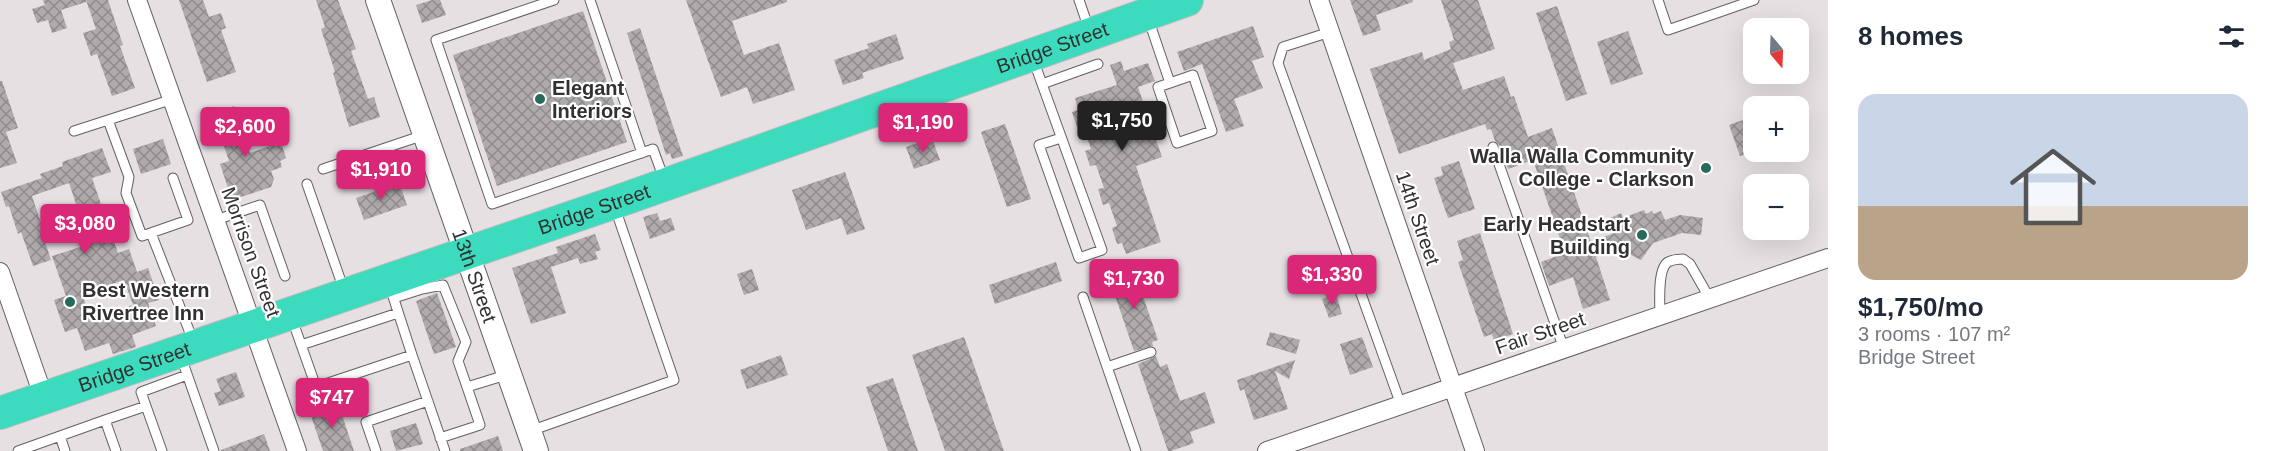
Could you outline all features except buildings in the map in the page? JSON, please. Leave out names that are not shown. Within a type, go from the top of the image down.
[{"type":"highway","name":"Bridge Street","points":[[0,413],[44,398],[187,358],[254,327],[346,295],[391,289],[466,254],[1187,0]]},
{"type":"main road","name":"13th Street","points":[[378,0],[532,441]]},
{"type":"street","name":"Morrison Street","points":[[137,0],[297,451]]},
{"type":"street","name":"14th Street","points":[[1319,0],[1475,451]]},
{"type":"street","name":"Fair Street","points":[[1267,451],[1828,258]]},
{"type":"street","points":[[0,272],[44,398]]},
{"type":"lane","points":[[554,0],[436,40],[492,204],[653,149],[665,184]]},
{"type":"lane","points":[[590,0],[642,153]]},
{"type":"lane","points":[[1079,0],[1090,33]]},
{"type":"lane","points":[[1658,0],[1668,30],[1754,0]]},
{"type":"lane","points":[[1146,13],[1170,83]]},
{"type":"lane","points":[[1330,32],[1283,47],[1278,63],[1401,405]]},
{"type":"lane","points":[[1032,54],[1102,250],[1080,258],[1039,145],[1061,138]]},
{"type":"lane","points":[[1042,84],[1098,64]]},
{"type":"lane","points":[[1193,75],[1212,131],[1177,143],[1158,87],[1170,83],[1193,75]]},
{"type":"lane","points":[[75,131],[173,99]]},
{"type":"lane","points":[[108,120],[129,177],[126,193],[142,236],[188,220],[173,178]]},
{"type":"lane","points":[[323,169],[424,135]]},
{"type":"lane","points":[[1493,147],[1564,349]]},
{"type":"lane","points":[[307,184],[346,295]]},
{"type":"lane","points":[[532,441],[674,380],[614,203]]},
{"type":"lane","points":[[216,219],[260,205],[285,276]]},
{"type":"lane","points":[[151,233],[214,451]]},
{"type":"lane","points":[[1660,316],[1660,280],[1669,261],[1683,259],[1689,264],[1710,299]]},
{"type":"lane","points":[[440,438],[480,425],[458,361],[466,342],[443,285],[422,289],[391,289],[398,313],[440,438],[445,451]]},
{"type":"lane","points":[[1083,297],[1136,451]]},
{"type":"lane","points":[[301,345],[398,313]]},
{"type":"lane","points":[[290,314],[316,387],[412,354]]},
{"type":"lane","points":[[1107,367],[1151,352]]},
{"type":"lane","points":[[162,451],[141,392],[187,358]]},
{"type":"lane","points":[[467,387],[509,374]]},
{"type":"lane","points":[[376,451],[366,422],[428,401]]},
{"type":"lane","points":[[19,451],[146,406]]},
{"type":"lane","points":[[105,420],[116,451]]},
{"type":"lane","points":[[60,436],[65,451]]},
{"type":"place","name":"Elegant Interiors","points":[[540,99]]},
{"type":"place","name":"Walla Walla Community College - Clarkson","points":[[1706,168]]},
{"type":"place","name":"Early Headstart Building","points":[[1642,235]]},
{"type":"place","name":"Best Western Rivertree Inn","points":[[70,302]]}]
